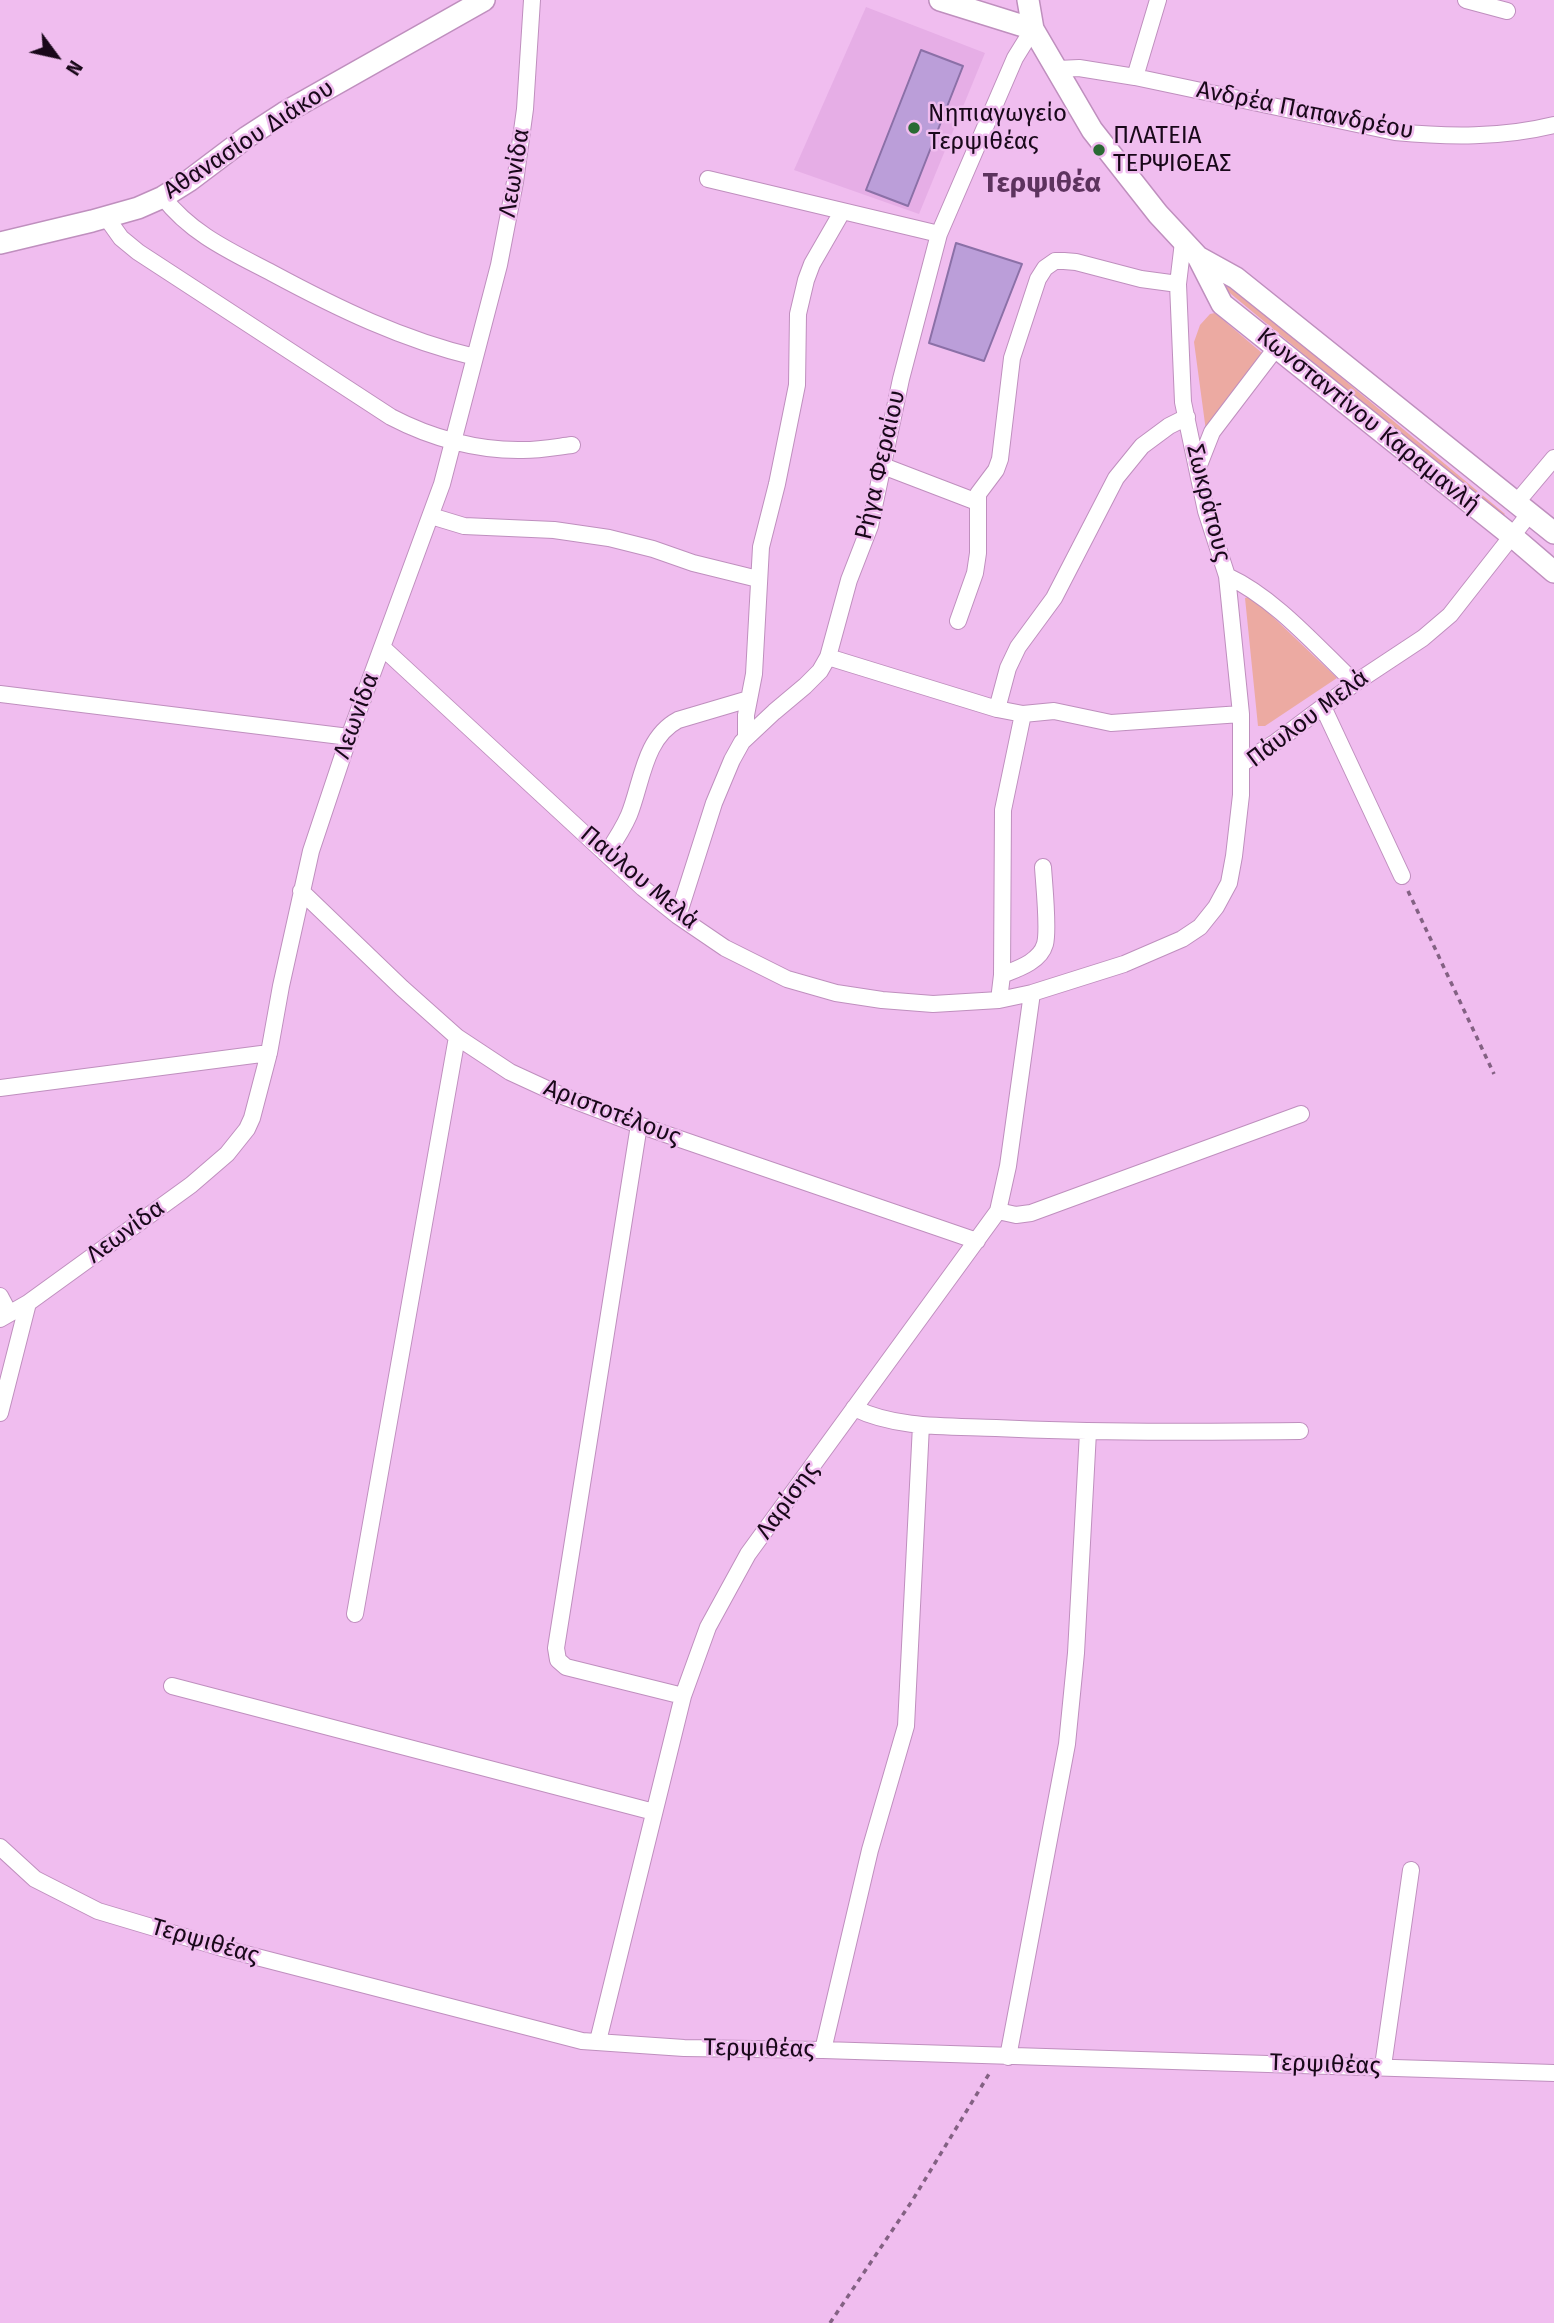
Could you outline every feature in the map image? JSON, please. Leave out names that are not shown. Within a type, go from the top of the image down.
[{"type":"street","name":"Αθανασίου Διάκου","points":[[0,243],[106,217],[163,197],[284,113],[484,0]]},
{"type":"street","name":"Λεωνίδα","points":[[4,1316],[28,1303],[191,1185],[227,1154],[247,1129],[252,1118],[270,1053],[302,891],[325,803],[432,516],[499,265],[515,182],[525,108],[532,0]]},
{"type":"street","points":[[940,0],[1033,29]]},
{"type":"street","name":"Κωνσταντίνου Καραμανλή","points":[[1028,0],[1033,29],[1092,130],[1150,204],[1191,250],[1222,304],[1554,572]]},
{"type":"street","points":[[1135,77],[1158,0]]},
{"type":"street","points":[[1466,0],[1507,10]]},
{"type":"street","name":"Ρήγα Φεραίου","points":[[678,916],[714,803],[732,760],[746,738],[805,686],[820,671],[828,657],[849,580],[870,526],[901,379],[939,234],[1015,58],[1033,29]]},
{"type":"street","name":"Ανδρέα Παπανδρέου","points":[[1058,69],[1079,68],[1135,77],[1395,132],[1482,135],[1554,125]]},
{"type":"street","points":[[708,179],[939,234]]},
{"type":"street","points":[[163,197],[192,228],[288,282],[383,328],[475,358]]},
{"type":"street","points":[[746,738],[746,715],[754,674],[761,547],[797,385],[798,314],[813,264],[842,212]]},
{"type":"street","points":[[106,217],[121,238],[138,252],[391,417],[424,433],[509,450],[572,445]]},
{"type":"street","name":"Κωνσταντίνου Καραμανλή","points":[[1191,250],[1236,278],[1554,533]]},
{"type":"street","name":"Σωκράτους","points":[[1191,250],[1178,284],[1183,402],[1206,511],[1227,576],[1241,714],[1241,764]]},
{"type":"street","points":[[958,621],[977,563],[978,494],[996,470],[1000,458],[1012,358],[1038,279],[1045,268],[1055,261],[1076,262],[1141,279],[1178,284]]},
{"type":"street","points":[[1198,468],[1212,432],[1276,348]]},
{"type":"street","points":[[997,709],[1008,668],[1018,647],[1055,598],[1116,478],[1142,446],[1169,426],[1187,417]]},
{"type":"street","name":"Πάυλου Μελά","points":[[1032,993],[1124,964],[1182,939],[1200,926],[1216,907],[1229,883],[1239,825],[1241,764],[1323,708],[1355,682],[1423,638],[1450,615],[1512,536],[1523,508],[1554,458]]},
{"type":"street","points":[[883,466],[977,502]]},
{"type":"street","points":[[432,516],[464,526],[554,530],[609,538],[758,579]]},
{"type":"street","points":[[1227,576],[1247,585],[1280,612],[1355,682]]},
{"type":"street","name":"Παύλου Μελά","points":[[383,648],[643,888],[725,948],[787,979],[836,993],[882,1000],[933,1004],[999,1000],[1032,993]]},
{"type":"street","points":[[828,657],[997,709],[1023,714],[1054,711],[1111,723],[1241,714]]},
{"type":"street","points":[[0,694],[349,737]]},
{"type":"street","points":[[607,853],[628,816],[648,756],[659,735],[678,720],[749,699]]},
{"type":"street","points":[[1323,708],[1402,876]]},
{"type":"street","points":[[999,1000],[1002,975],[1003,810],[1023,714]]},
{"type":"street","points":[[1002,975],[1034,960],[1045,944],[1043,867]]},
{"type":"street","name":"Αριστοτέλους","points":[[302,891],[457,1037],[488,1059],[532,1083],[639,1125],[977,1241]]},
{"type":"street","name":"Λαρίσης","points":[[598,2041],[683,1696],[708,1627],[748,1555],[998,1211],[1008,1166],[1032,993]]},
{"type":"street","points":[[355,1614],[457,1037]]},
{"type":"street","points":[[0,1088],[270,1053]]},
{"type":"street","points":[[998,1211],[1017,1215],[1031,1213],[1301,1114]]},
{"type":"street","points":[[639,1125],[555,1648],[558,1660],[566,1667],[683,1696]]},
{"type":"street","points":[[0,1296],[4,1316]]},
{"type":"street","points":[[0,1413],[28,1303]]},
{"type":"street","points":[[855,1408],[880,1418],[920,1425],[1087,1432],[1300,1431]]},
{"type":"street","points":[[823,2050],[870,1850],[906,1726],[920,1425]]},
{"type":"street","points":[[1003,2056],[1067,1744],[1076,1653],[1087,1432]]},
{"type":"street","points":[[173,1686],[653,1812]]},
{"type":"street","name":"Τερψιθέας","points":[[0,1847],[35,1879],[98,1911],[248,1955],[582,2040],[684,2048],[1554,2073]]},
{"type":"street","points":[[1383,2066],[1411,1870]]},
{"type":"path","points":[[1402,876],[1494,1074]]},
{"type":"path","points":[[830,2323],[912,2201],[1003,2056]]},
{"type":"shaded area","points":[[866,7],[985,53],[919,214],[794,170]]},
{"type":"shaded area","points":[[1229,284],[1505,514],[1501,518],[1225,289]]},
{"type":"shaded area","points":[[1215,313],[1262,353],[1206,431],[1194,342],[1200,325],[1210,314]]},
{"type":"shaded area","points":[[1251,596],[1337,678],[1265,726],[1258,726],[1245,598]]},
{"type":"building","name":"Νηπιαγωγείο Τερψιθέας","points":[[921,50],[963,66],[908,206],[866,190]]},
{"type":"building","points":[[956,243],[1022,264],[984,361],[929,343]]},
{"type":"place","name":"Νηπιαγωγείο Τερψιθέας","points":[[914,128]]},
{"type":"place","name":"ΠΛΑΤΕΙΑ ΤΕΡΨΙΘΕΑΣ","points":[[1099,150]]},
{"type":"district","name":"Τερψιθέα","points":[[1042,184]]}]
